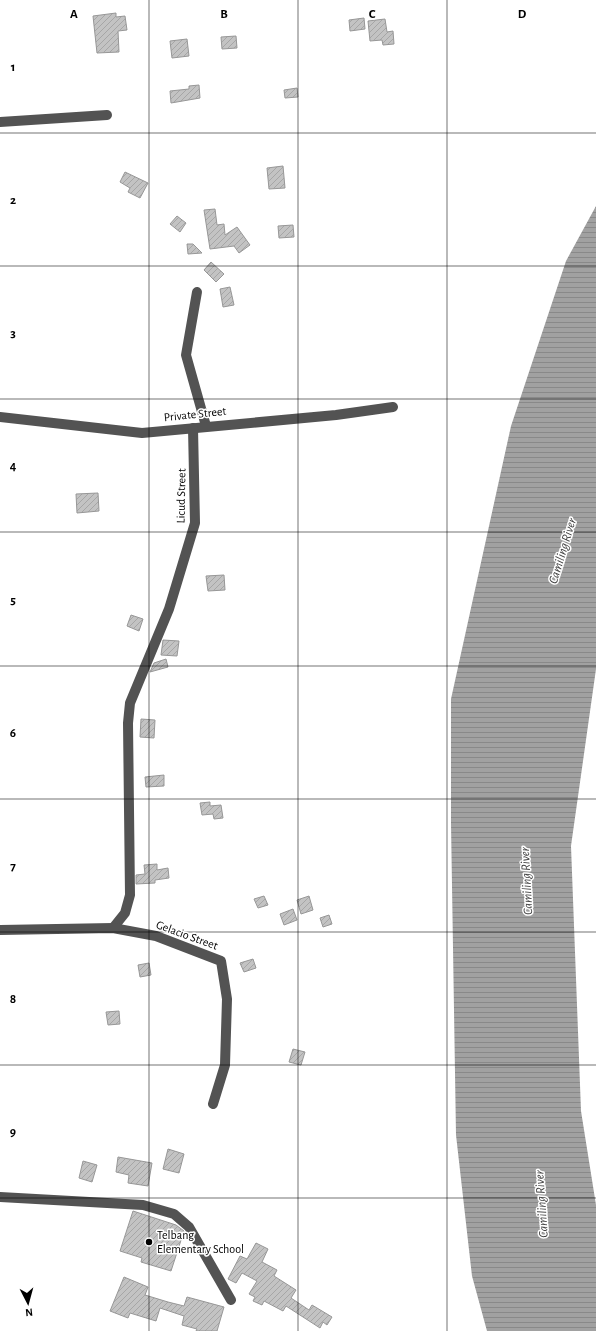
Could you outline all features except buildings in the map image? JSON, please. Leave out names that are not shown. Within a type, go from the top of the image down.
[{"type":"street","points":[[0,122],[107,114]]},
{"type":"street","points":[[197,292],[186,355],[206,426]]},
{"type":"street","name":"Private Street","points":[[0,417],[142,433],[336,415],[393,408]]},
{"type":"street","name":"Licud Street","points":[[113,928],[125,913],[130,894],[128,723],[130,703],[169,609],[195,523],[193,428]]},
{"type":"street","name":"Gelacio Street","points":[[0,930],[113,928],[156,936],[221,962],[227,999],[225,1065],[213,1104]]},
{"type":"street","points":[[0,1197],[91,1200],[143,1205],[174,1214],[189,1227],[231,1300]]},
{"type":"water","name":"Camiling River","points":[[596,206],[596,669],[571,846],[581,1111],[596,1205],[596,1331],[487,1331],[472,1276],[456,1135],[451,823],[451,699],[511,426],[566,261]]},
{"type":"place","name":"Telbang Elementary School","points":[[149,1242]]}]
